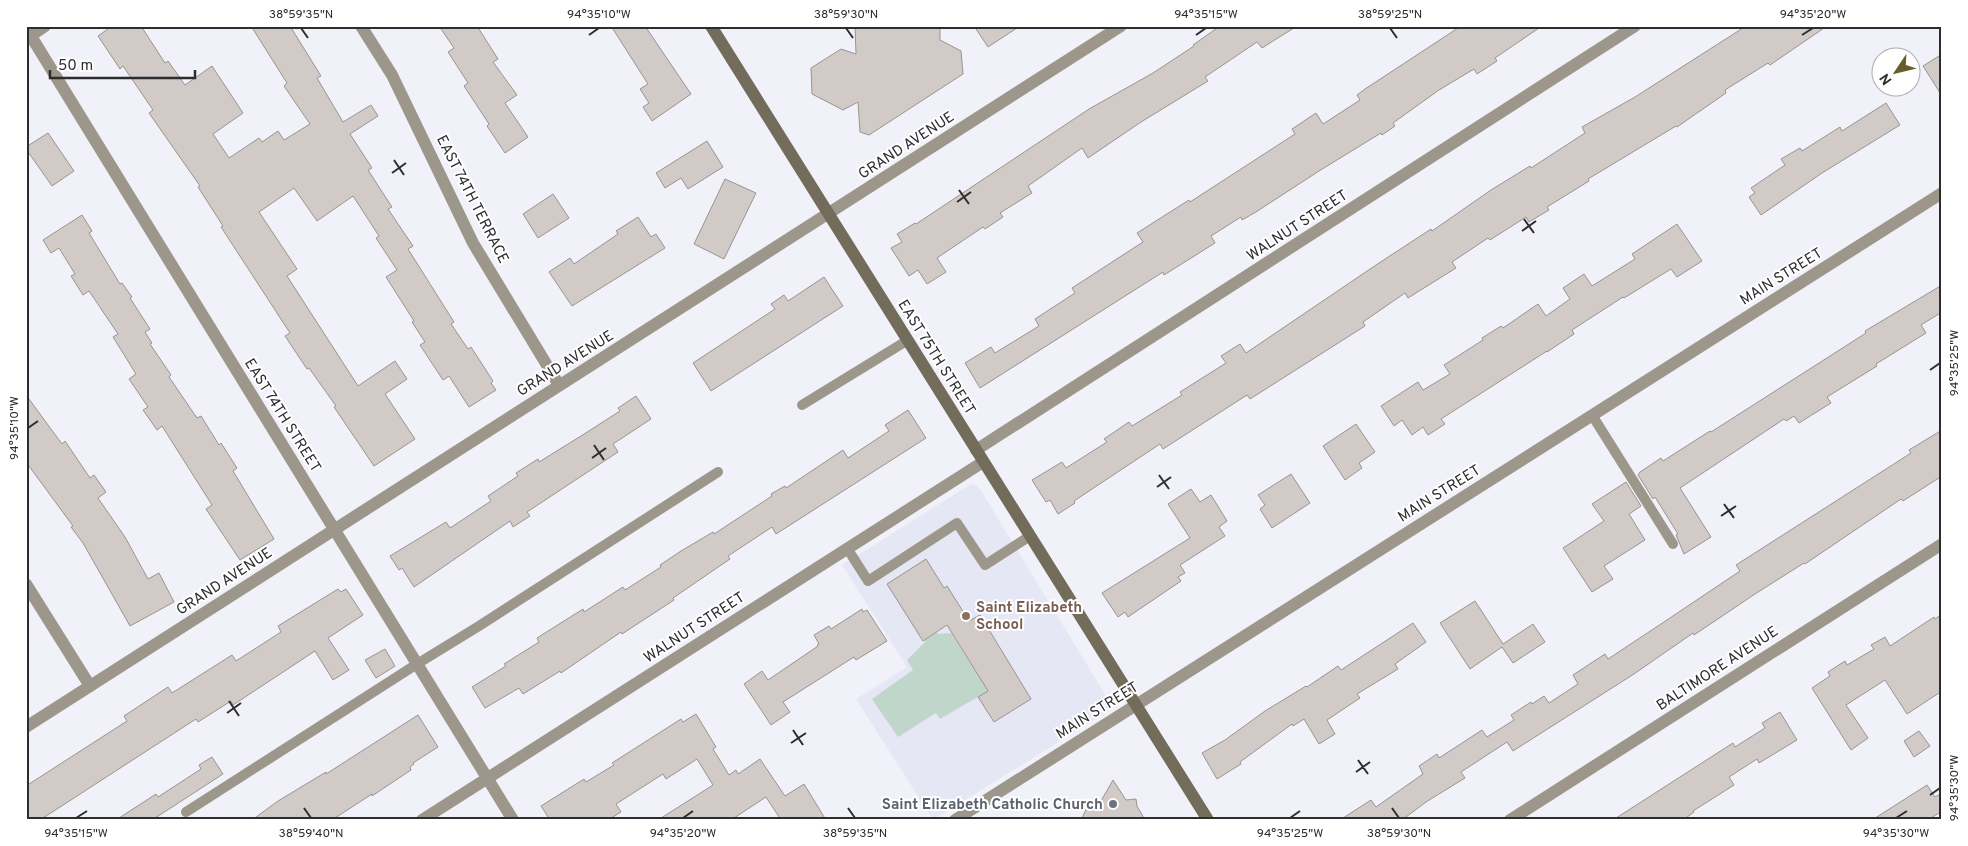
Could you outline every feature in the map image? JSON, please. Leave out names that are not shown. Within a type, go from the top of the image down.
[{"type":"main road","name":"EAST 75TH STREET","points":[[712,26],[1208,820]]},
{"type":"street","points":[[28,34],[45,26]]},
{"type":"street","name":"EAST 74TH TERRACE","points":[[361,26],[392,75],[473,243],[559,385]]},
{"type":"street","name":"GRAND AVENUE","points":[[26,727],[1121,26]]},
{"type":"street","name":"WALNUT STREET","points":[[422,820],[847,548],[980,456],[1635,26]]},
{"type":"street","name":"EAST 74TH STREET","points":[[28,34],[513,820]]},
{"type":"street","name":"MAIN STREET","points":[[955,820],[1942,193]]},
{"type":"street","name":"BALTIMORE AVENUE","points":[[1510,820],[1942,544]]},
{"type":"street","points":[[26,584],[90,686]]},
{"type":"lane","points":[[802,406],[908,340]]},
{"type":"lane","points":[[1592,415],[1673,544]]},
{"type":"lane","points":[[186,812],[417,664],[480,626],[718,472]]},
{"type":"lane","points":[[847,548],[868,580],[957,523],[985,565],[1030,536]]},
{"type":"shaded area","name":"Saint Elizabeth School","points":[[971,484],[980,489],[1111,704],[1107,712],[933,820],[856,699],[907,667],[842,565]]},
{"type":"green space","points":[[937,632],[938,634],[951,633],[988,691],[940,719],[936,713],[898,737],[872,699],[913,670],[907,660],[925,640]]},
{"type":"building","points":[[112,26],[141,26],[165,63],[168,61],[185,85],[212,66],[243,113],[213,134],[229,158],[259,138],[262,142],[278,131],[284,140],[310,124],[284,86],[287,83],[251,26],[290,26],[321,76],[317,78],[343,122],[371,105],[378,116],[350,134],[372,168],[368,170],[392,207],[388,209],[413,246],[408,249],[454,322],[451,324],[468,349],[471,347],[493,381],[491,383],[496,390],[469,407],[449,376],[443,380],[420,345],[425,342],[412,322],[414,321],[386,277],[397,270],[376,238],[379,236],[353,196],[317,221],[294,188],[259,212],[297,269],[287,276],[358,386],[395,361],[407,379],[385,394],[415,439],[374,466],[334,407],[336,406],[309,368],[307,369],[285,336],[290,333],[221,227],[223,226],[198,187],[200,186],[149,113],[153,110],[123,66],[120,69],[98,36]]},
{"type":"building","points":[[439,26],[477,26],[498,59],[493,62],[517,95],[505,103],[528,137],[505,153],[464,86],[468,83],[448,52],[454,48]]},
{"type":"building","points":[[611,26],[645,26],[691,94],[652,121],[643,107],[649,103],[640,89],[648,84]]},
{"type":"building","points":[[855,26],[940,26],[940,40],[961,51],[963,74],[869,135],[860,132],[858,102],[843,110],[812,94],[811,68],[841,49],[856,54]]},
{"type":"building","points":[[974,26],[1020,26],[988,47]]},
{"type":"building","points":[[1220,26],[1297,26],[1262,48],[1257,42],[1205,77],[1208,81],[1141,122],[1088,158],[1082,148],[1028,186],[1032,193],[1000,213],[1003,217],[985,229],[983,227],[937,258],[946,272],[927,284],[918,270],[909,276],[891,248],[902,242],[897,234],[916,224],[1089,109],[1153,73]]},
{"type":"building","points":[[1461,26],[1542,26],[1495,58],[1497,61],[1477,74],[1474,69],[1439,90],[1393,123],[1395,126],[1382,135],[1381,133],[1256,212],[1242,220],[1241,217],[1211,236],[1215,243],[1164,275],[1163,272],[980,388],[965,363],[991,347],[995,353],[1039,326],[1035,319],[1075,293],[1072,288],[1143,242],[1137,233],[1189,200],[1190,202],[1295,134],[1292,129],[1316,113],[1323,124],[1360,100],[1357,95],[1365,89]]},
{"type":"building","points":[[1746,26],[1827,26],[1770,65],[1768,63],[1725,90],[1726,93],[1677,127],[1588,179],[1589,181],[1547,207],[1549,210],[1529,222],[1526,217],[1490,240],[1488,238],[1452,262],[1456,268],[1408,298],[1405,293],[1363,322],[1365,326],[1250,399],[1247,395],[1163,449],[1160,444],[1074,501],[1075,503],[1058,514],[1050,500],[1046,502],[1032,480],[1062,462],[1066,468],[1107,442],[1104,439],[1129,422],[1132,426],[1182,395],[1180,392],[1226,363],[1221,356],[1240,344],[1246,353],[1491,190],[1530,166],[1531,168],[1585,133],[1582,127],[1635,97]]},
{"type":"building","points":[[1942,54],[1942,96],[1923,66]]},
{"type":"building","points":[[1886,103],[1900,125],[1822,173],[1761,215],[1749,197],[1755,193],[1751,188],[1785,165],[1781,159],[1800,148],[1802,151],[1840,127],[1842,131]]},
{"type":"building","points":[[48,133],[74,171],[52,186],[26,149],[26,147]]},
{"type":"building","points":[[707,141],[723,167],[688,189],[681,178],[665,188],[656,173]]},
{"type":"building","points":[[725,179],[756,193],[724,259],[694,244]]},
{"type":"building","points":[[553,194],[569,218],[538,238],[523,214]]},
{"type":"building","points":[[82,215],[92,231],[89,233],[120,284],[122,283],[132,297],[130,298],[150,329],[145,332],[152,343],[150,344],[171,375],[169,377],[197,418],[201,416],[219,445],[221,443],[237,468],[233,471],[274,539],[240,560],[206,509],[212,505],[162,426],[157,430],[143,410],[148,407],[129,379],[136,374],[113,337],[118,334],[89,291],[83,295],[71,276],[75,274],[59,248],[51,253],[43,240]]},
{"type":"building","points":[[638,217],[651,237],[656,234],[665,248],[572,306],[549,272],[570,258],[574,264],[618,234],[616,231]]},
{"type":"building","points":[[1677,224],[1702,261],[1677,277],[1671,269],[1623,297],[1572,330],[1574,334],[1441,419],[1445,424],[1428,435],[1423,427],[1412,435],[1402,420],[1394,426],[1381,406],[1418,382],[1423,390],[1450,374],[1444,365],[1483,340],[1482,338],[1501,326],[1503,328],[1538,304],[1546,316],[1570,299],[1563,288],[1584,274],[1592,286],[1635,259],[1632,254]]},
{"type":"building","points":[[824,277],[843,306],[711,391],[693,363],[775,309],[771,304],[784,295],[788,301]]},
{"type":"building","points":[[1942,285],[1942,312],[1921,325],[1926,333],[1827,397],[1831,403],[1799,423],[1794,416],[1786,421],[1784,419],[1680,488],[1711,537],[1684,554],[1676,535],[1678,534],[1655,497],[1653,499],[1638,475],[1640,472],[1661,458],[1663,461],[1711,432],[1866,333],[1865,331]]},
{"type":"building","points":[[26,395],[62,444],[65,441],[90,478],[94,475],[106,492],[98,498],[125,537],[148,579],[159,573],[174,602],[130,626],[83,543],[71,527],[73,526],[26,462]]},
{"type":"building","points":[[636,396],[651,419],[613,444],[618,452],[527,512],[530,516],[513,527],[510,521],[414,587],[402,568],[399,570],[390,556],[446,522],[450,528],[491,501],[488,496],[518,476],[516,473],[538,459],[539,462],[620,411],[618,408]]},
{"type":"building","points":[[908,410],[926,438],[776,534],[772,527],[728,556],[730,559],[673,598],[674,600],[622,634],[621,632],[561,673],[560,671],[523,694],[519,688],[485,708],[472,687],[506,666],[504,664],[539,642],[537,638],[583,609],[584,612],[623,587],[625,590],[661,567],[660,565],[681,551],[713,532],[714,534],[772,496],[771,494],[785,486],[786,488],[843,450],[848,458],[889,431],[885,425]]},
{"type":"building","points":[[1356,424],[1375,452],[1359,463],[1362,468],[1345,480],[1323,446]]},
{"type":"building","points":[[1942,430],[1942,476],[1903,501],[1901,499],[1805,564],[1755,594],[1694,635],[1693,633],[1634,674],[1513,751],[1507,742],[1461,772],[1465,778],[1426,802],[1402,820],[1340,820],[1371,800],[1376,807],[1423,774],[1419,766],[1437,754],[1439,758],[1482,730],[1487,737],[1514,720],[1511,715],[1544,696],[1549,703],[1578,684],[1573,675],[1605,654],[1608,659],[1664,622],[1740,571],[1736,565],[1911,453],[1909,450]]},
{"type":"building","points":[[1291,474],[1310,503],[1272,528],[1260,509],[1265,505],[1258,495]]},
{"type":"building","points":[[1626,482],[1641,506],[1629,514],[1645,540],[1604,566],[1613,579],[1592,592],[1563,548],[1604,521],[1592,504]]},
{"type":"building","points":[[1191,489],[1200,502],[1211,495],[1227,521],[1219,527],[1225,536],[1180,565],[1185,573],[1178,577],[1181,581],[1128,617],[1125,612],[1118,617],[1102,593],[1190,538],[1168,504]]},
{"type":"building","points":[[926,559],[944,588],[947,586],[969,621],[980,615],[1031,699],[994,722],[978,697],[988,691],[947,625],[923,641],[887,584]]},
{"type":"building","points":[[338,589],[341,592],[346,589],[363,615],[328,638],[349,670],[333,680],[315,651],[233,705],[231,701],[198,722],[196,719],[40,820],[26,820],[26,786],[127,721],[124,716],[168,687],[172,693],[232,655],[236,661],[281,632],[278,626]]},
{"type":"building","points":[[1475,601],[1503,644],[1533,624],[1545,642],[1513,663],[1502,647],[1470,669],[1440,623]]},
{"type":"building","points":[[862,609],[863,612],[867,610],[887,641],[856,660],[854,657],[783,702],[790,712],[771,725],[744,684],[762,671],[768,680],[818,646],[819,644],[814,635],[829,626],[831,629]]},
{"type":"building","points":[[1942,614],[1942,691],[1907,714],[1885,680],[1846,705],[1868,738],[1851,750],[1812,688],[1830,676],[1828,672],[1845,661],[1847,665],[1874,649],[1871,645],[1885,637],[1890,646],[1934,617],[1935,619]]},
{"type":"building","points":[[1413,623],[1426,642],[1395,664],[1398,669],[1357,694],[1360,698],[1327,720],[1335,734],[1319,744],[1304,719],[1293,726],[1292,724],[1240,762],[1241,764],[1217,779],[1202,753],[1338,666],[1341,670]]},
{"type":"building","points":[[385,649],[395,666],[376,678],[365,660]]},
{"type":"building","points":[[1780,712],[1797,740],[1759,763],[1757,759],[1729,777],[1734,785],[1693,811],[1683,820],[1613,820],[1733,743],[1735,747],[1765,728],[1762,723]]},
{"type":"building","points":[[696,714],[716,747],[713,749],[729,775],[736,770],[738,774],[760,759],[785,796],[804,784],[826,820],[781,820],[766,797],[731,820],[658,820],[713,785],[697,759],[666,779],[663,774],[616,804],[621,812],[608,820],[550,820],[541,806],[584,779],[586,782],[614,765],[612,763],[681,719],[683,722]]},
{"type":"building","points":[[418,715],[438,747],[413,763],[410,767],[411,770],[372,796],[372,794],[332,820],[252,820],[278,801],[326,772],[326,774]]},
{"type":"building","points":[[1919,731],[1930,746],[1914,757],[1904,741]]},
{"type":"building","points":[[212,757],[223,774],[152,820],[116,820],[156,794],[158,797],[201,769],[199,765]]},
{"type":"building","name":"Saint Elizabeth Catholic Church","points":[[1113,780],[1126,800],[1136,799],[1137,806],[1145,820],[1081,820],[1090,801],[1101,801]]},
{"type":"building","points":[[1927,785],[1935,797],[1942,793],[1942,811],[1928,820],[1872,820]]},
{"type":"place","name":"Saint Elizabeth School","points":[[966,616]]},
{"type":"place","name":"Saint Elizabeth Catholic Church","points":[[1113,804]]}]
